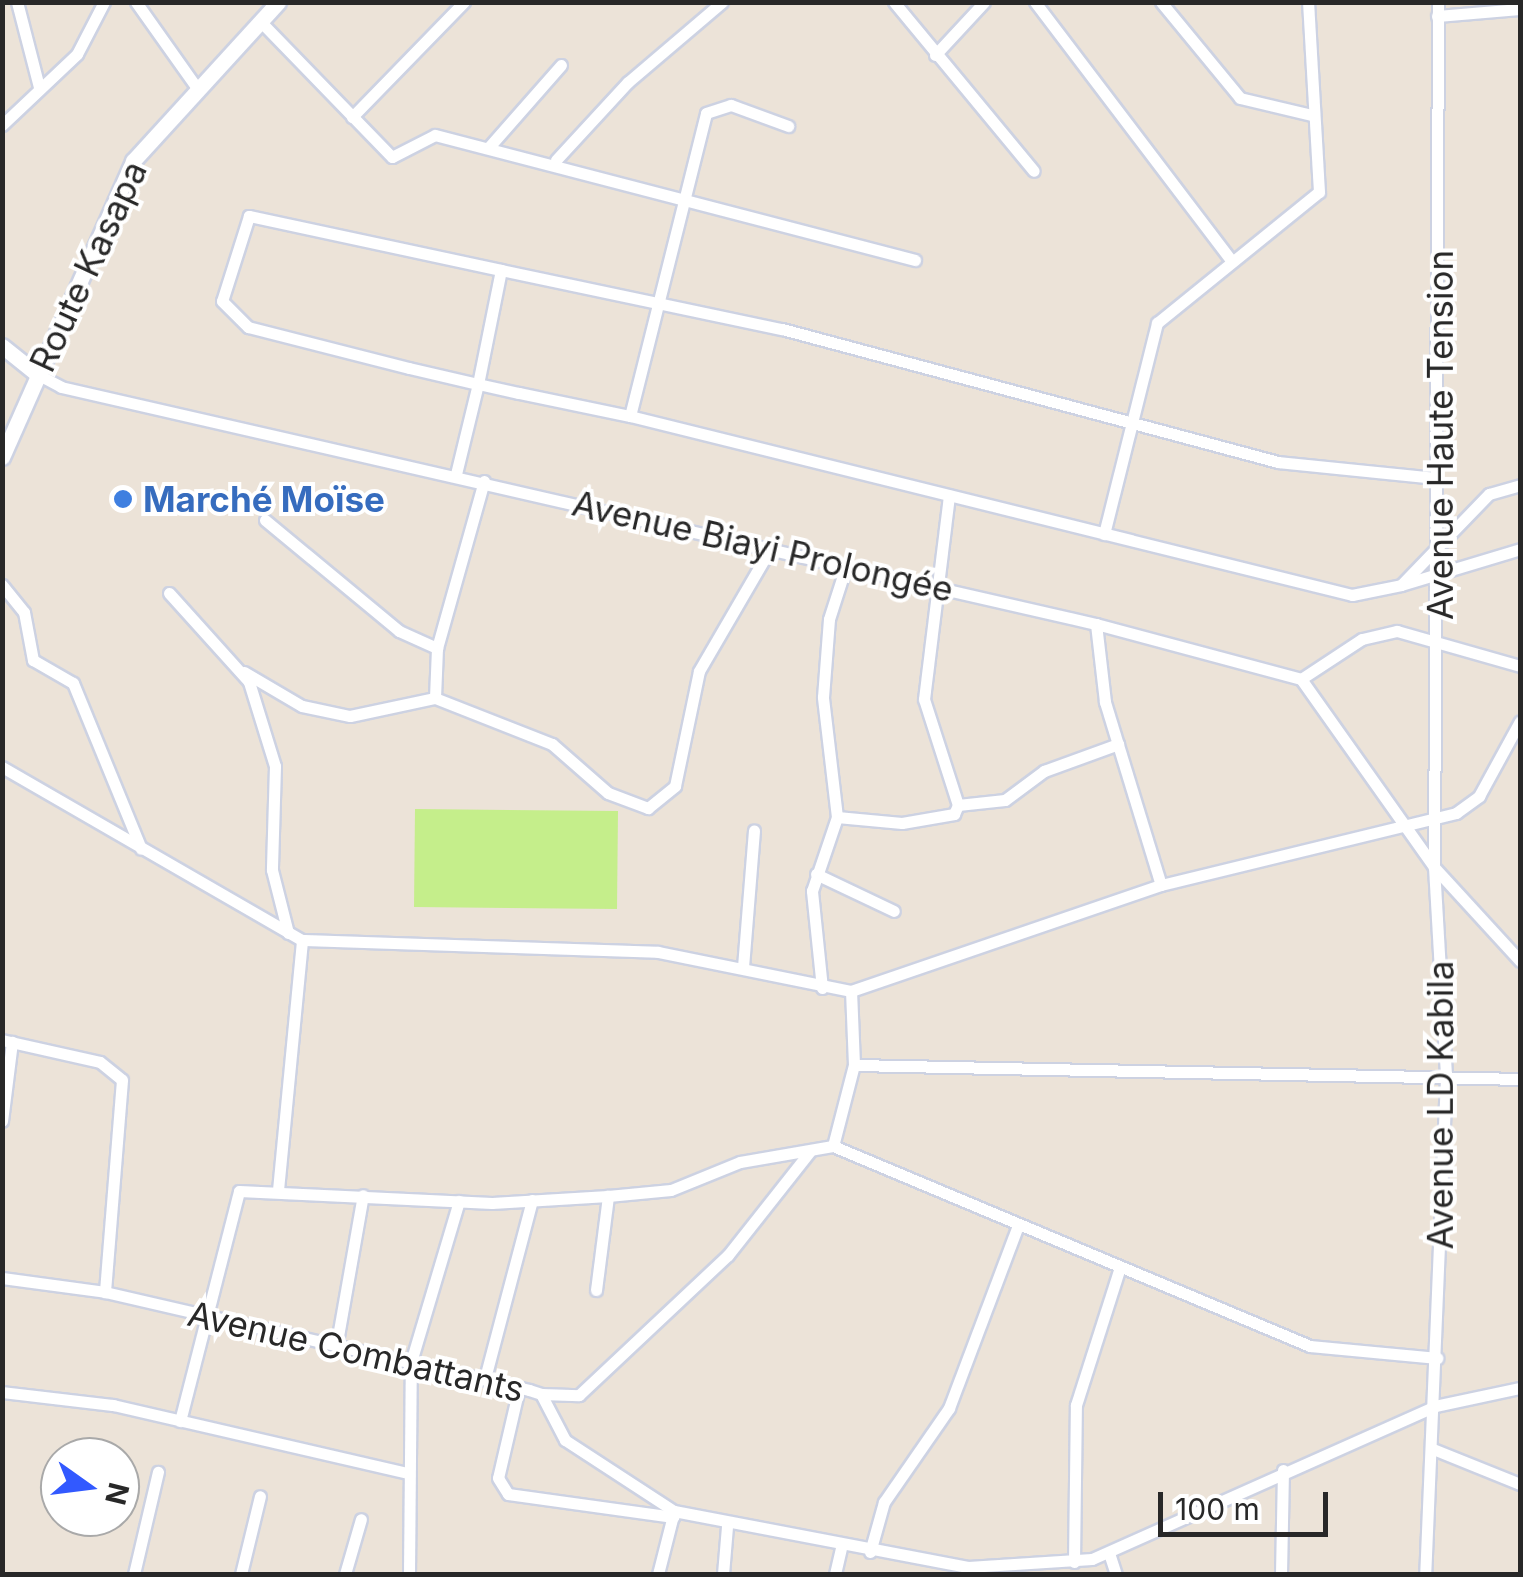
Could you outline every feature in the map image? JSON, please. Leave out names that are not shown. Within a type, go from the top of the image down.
[{"type":"main road","name":"Route Kasapa","points":[[2,457],[120,184],[198,88],[278,2]]},
{"type":"main road","name":"Avenue Biayi Prolongée","points":[[2,346],[37,374]]},
{"type":"street","points":[[18,2],[39,86]]},
{"type":"street","points":[[2,125],[76,54],[104,2]]},
{"type":"street","points":[[136,2],[198,88]]},
{"type":"street","points":[[352,118],[464,2]]},
{"type":"street","points":[[556,160],[628,82],[722,2]]},
{"type":"street","points":[[894,2],[1034,172]]},
{"type":"street","points":[[936,54],[984,2]]},
{"type":"street","points":[[1035,2],[1232,262]]},
{"type":"street","points":[[1161,2],[1240,98],[1312,115]]},
{"type":"street","points":[[1104,534],[1138,426],[1157,322],[1314,202],[1308,2]]},
{"type":"street","name":"Avenue Haute Tension","points":[[1434,867],[1442,577],[1435,478],[1438,2]]},
{"type":"street","points":[[1437,16],[1520,9]]},
{"type":"street","points":[[261,22],[352,118],[399,160],[430,134],[556,160],[915,260]]},
{"type":"street","points":[[489,148],[561,65]]},
{"type":"street","points":[[630,416],[711,106],[788,126]]},
{"type":"street","points":[[1435,478],[1278,462],[782,329],[656,305],[258,214],[243,226],[225,284],[232,320],[478,384],[630,416],[1352,594],[1442,577],[1520,549]]},
{"type":"street","points":[[456,474],[501,270]]},
{"type":"street","name":"Avenue Biayi Prolongée","points":[[37,374],[61,388],[456,474],[1096,624],[1301,679]]},
{"type":"street","points":[[436,698],[437,648],[484,481]]},
{"type":"street","points":[[1401,585],[1489,494],[1520,485]]},
{"type":"street","points":[[837,818],[902,823],[954,814],[958,805],[924,698],[931,586],[949,496]]},
{"type":"street","points":[[265,520],[399,631],[437,648]]},
{"type":"street","points":[[170,593],[244,672],[302,706],[350,716],[436,698],[552,744],[608,792],[658,808],[676,786],[699,672],[770,548]]},
{"type":"street","points":[[822,988],[816,874],[837,818],[823,698],[828,619],[846,566]]},
{"type":"street","points":[[2,585],[24,612],[33,660],[73,683],[141,849]]},
{"type":"street","points":[[1096,624],[1118,744],[1161,885]]},
{"type":"street","points":[[1520,666],[1441,638],[1397,631],[1362,639],[1301,679],[1434,867],[1520,961]]},
{"type":"street","points":[[244,672],[275,766],[272,870],[288,933]]},
{"type":"street","points":[[2,767],[302,940],[658,952],[851,991],[1161,885],[1402,820],[1435,816],[1479,796],[1520,721]]},
{"type":"street","points":[[958,805],[1006,800],[1044,771],[1118,744]]},
{"type":"street","points":[[743,967],[754,830]]},
{"type":"street","name":"Avenue LD Kabila","points":[[1425,1574],[1438,1358],[1446,1078],[1434,867]]},
{"type":"street","points":[[816,874],[894,911]]},
{"type":"street","points":[[278,1190],[302,940]]},
{"type":"street","points":[[832,1146],[854,1065],[851,991]]},
{"type":"street","points":[[2,1122],[7,1041],[100,1062],[122,1080],[105,1292]]},
{"type":"street","points":[[854,1065],[1520,1080]]},
{"type":"street","points":[[180,1421],[208,1316],[230,1197],[278,1190],[460,1200],[608,1196],[670,1190],[740,1162],[832,1146],[1310,1346],[1438,1358]]},
{"type":"street","points":[[540,1394],[579,1395],[728,1255],[810,1151]]},
{"type":"street","points":[[337,1342],[363,1195]]},
{"type":"street","points":[[596,1290],[608,1196]]},
{"type":"street","points":[[409,1574],[416,1526],[404,1494],[411,1362],[460,1200]]},
{"type":"street","points":[[485,1378],[532,1200]]},
{"type":"street","points":[[870,1552],[884,1502],[949,1408],[1018,1225]]},
{"type":"street","points":[[1074,1562],[1076,1405],[1120,1267]]},
{"type":"street","name":"Avenue Combattants","points":[[2,1278],[105,1292],[337,1342],[540,1394],[565,1440],[674,1514],[968,1571],[1051,1570],[1109,1552],[1283,1470],[1434,1406],[1520,1388]]},
{"type":"street","points":[[519,1388],[498,1478],[508,1494],[674,1514],[658,1574]]},
{"type":"street","points":[[2,1392],[180,1421],[404,1472]]},
{"type":"street","points":[[1434,1449],[1520,1484]]},
{"type":"street","points":[[1281,1574],[1283,1470]]},
{"type":"street","points":[[134,1574],[158,1472]]},
{"type":"street","points":[[241,1574],[260,1496]]},
{"type":"street","points":[[345,1574],[361,1519]]},
{"type":"street","points":[[723,1574],[727,1526]]},
{"type":"street","points":[[836,1574],[841,1548]]},
{"type":"street","points":[[1109,1552],[1116,1574]]},
{"type":"green space","points":[[415,809],[618,811],[617,909],[414,907]]},
{"type":"place","name":"Marché Moïse","points":[[123,499]]}]
